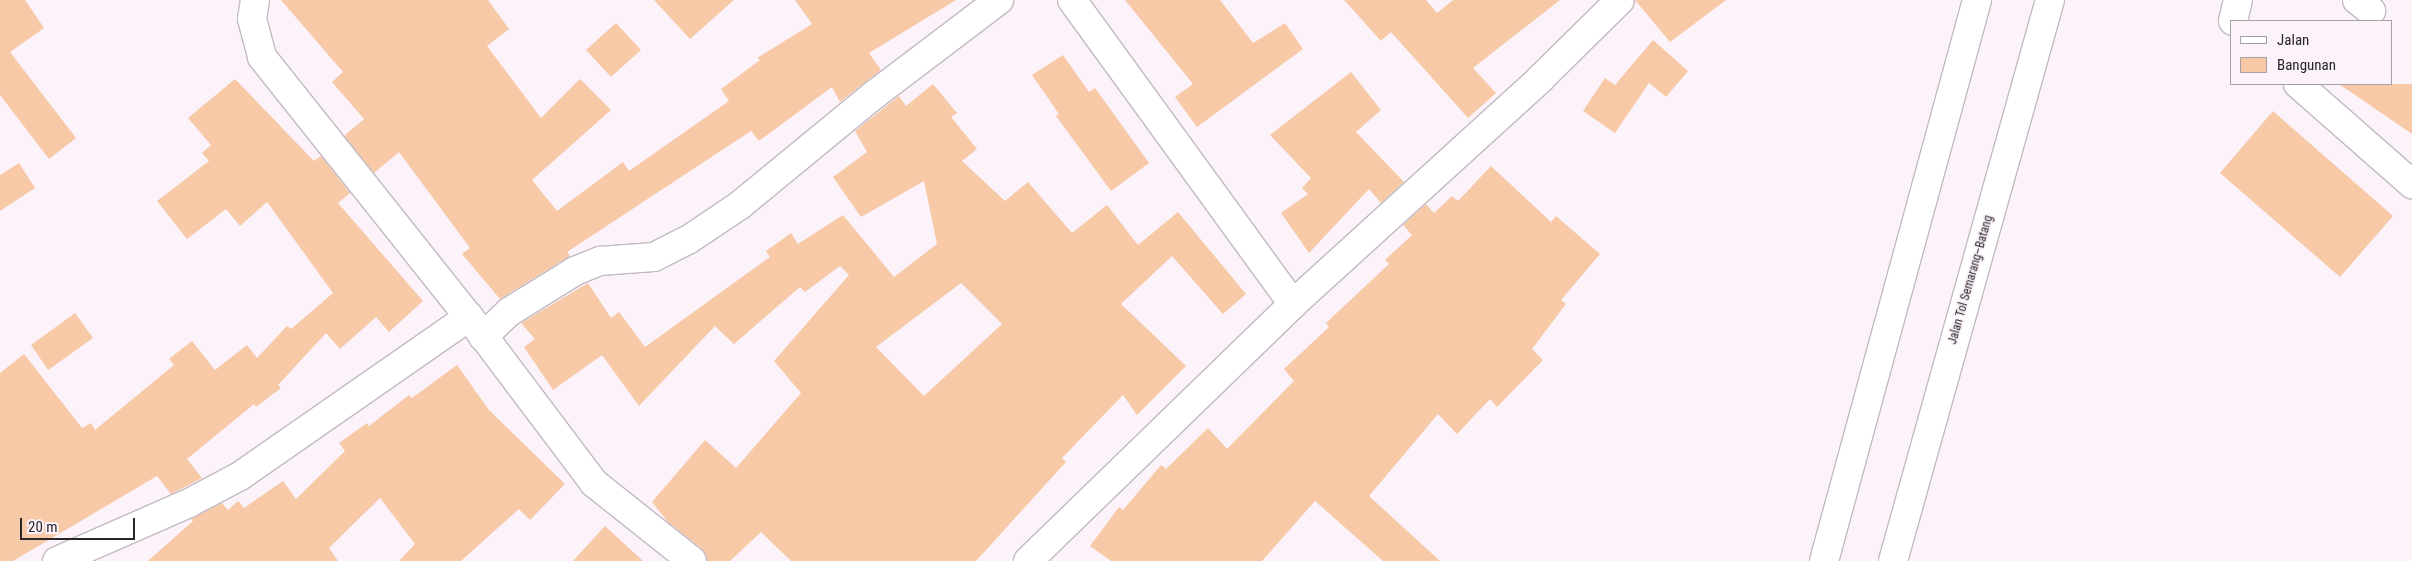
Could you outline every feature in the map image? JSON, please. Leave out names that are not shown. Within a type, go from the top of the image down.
[{"type":"main road","points":[[57,561],[189,503],[240,476],[476,327],[509,312],[575,271],[600,260],[654,257],[688,240],[740,205],[874,95],[1000,0]]},
{"type":"main road","points":[[1072,0],[1294,304]]},
{"type":"main road","points":[[1028,561],[1294,304],[1540,79],[1620,0]]},
{"type":"main road","points":[[1824,561],[1976,0]]},
{"type":"main road","name":"Jalan Tol Semarang–Batang","points":[[1892,561],[2050,0]]},
{"type":"main road","points":[[2233,20],[2238,0]]},
{"type":"main road","points":[[251,4],[256,42],[262,57],[476,327],[594,483],[692,561]]},
{"type":"main road","points":[[2299,85],[2412,184]]},
{"type":"building","points":[[0,0],[25,0],[44,28],[10,52],[76,138],[49,159],[0,95]]},
{"type":"building","points":[[281,0],[488,0],[509,29],[487,46],[541,118],[580,79],[611,110],[532,180],[557,211],[623,162],[629,171],[729,101],[721,89],[760,60],[757,58],[812,24],[795,0],[956,0],[869,53],[881,70],[840,102],[832,87],[759,141],[751,131],[567,252],[570,256],[500,299],[462,254],[470,248],[399,152],[374,173],[344,136],[364,119],[332,82],[343,72]]},
{"type":"building","points":[[654,0],[734,0],[690,39]]},
{"type":"building","points":[[1125,0],[1220,0],[1253,43],[1285,23],[1303,49],[1197,127],[1175,97],[1193,84]]},
{"type":"building","points":[[1344,0],[1426,0],[1437,13],[1453,0],[1560,0],[1473,68],[1496,93],[1468,118],[1391,32],[1381,41]]},
{"type":"building","points":[[1635,0],[1726,0],[1670,42]]},
{"type":"building","points":[[616,23],[641,50],[611,77],[586,50]]},
{"type":"building","points":[[1653,40],[1688,71],[1666,97],[1649,83],[1615,133],[1583,111],[1605,78],[1615,85]]},
{"type":"building","points":[[1063,55],[1089,92],[1095,88],[1149,163],[1111,191],[1056,116],[1059,114],[1032,75]]},
{"type":"building","points":[[1351,72],[1381,110],[1356,132],[1404,182],[1381,203],[1369,189],[1309,253],[1281,213],[1308,194],[1302,188],[1311,178],[1270,135]]},
{"type":"building","points":[[235,79],[314,161],[321,156],[350,193],[338,203],[423,301],[389,332],[376,317],[340,349],[326,333],[278,385],[281,388],[256,407],[254,404],[187,459],[202,478],[171,494],[157,476],[13,561],[0,561],[0,373],[24,354],[82,428],[91,423],[95,430],[174,365],[169,359],[192,341],[215,370],[247,345],[257,358],[287,326],[291,329],[333,293],[267,202],[240,226],[226,209],[187,239],[157,201],[209,161],[202,153],[211,145],[188,118]]},
{"type":"building","points":[[933,84],[957,113],[951,117],[977,149],[962,161],[1005,201],[1028,182],[1072,233],[1107,205],[1138,245],[1178,212],[1246,294],[1223,314],[1172,256],[1121,304],[1186,366],[1137,415],[1123,395],[1062,458],[1066,462],[976,561],[791,561],[761,532],[730,561],[707,561],[702,549],[667,521],[652,502],[705,440],[736,468],[801,393],[774,361],[849,275],[840,266],[805,292],[800,287],[734,344],[715,326],[639,406],[602,355],[553,390],[524,347],[535,339],[521,323],[588,283],[611,318],[619,312],[645,347],[770,257],[766,251],[791,233],[798,244],[843,215],[894,277],[937,244],[924,181],[861,217],[833,177],[867,152],[855,131],[899,96],[906,106]],"holes":[[[961,283],[1002,324],[924,396],[876,347]]]},
{"type":"building","points":[[2412,84],[2412,134],[2340,85]]},
{"type":"building","points":[[2273,111],[2393,216],[2340,277],[2220,173]]},
{"type":"building","points":[[19,163],[35,188],[0,211],[0,175]]},
{"type":"building","points":[[1491,166],[1551,222],[1556,216],[1600,254],[1561,300],[1566,304],[1532,349],[1543,360],[1497,407],[1490,399],[1457,434],[1438,414],[1369,496],[1440,561],[1383,561],[1315,501],[1262,561],[1111,561],[1090,546],[1119,507],[1123,510],[1161,465],[1166,469],[1208,428],[1227,449],[1294,381],[1284,369],[1329,327],[1326,323],[1389,264],[1385,260],[1412,235],[1403,225],[1426,204],[1434,213],[1452,196],[1458,201]]},
{"type":"building","points":[[75,313],[93,338],[48,370],[31,345]]},
{"type":"building","points":[[457,365],[489,410],[565,484],[530,520],[519,509],[461,561],[399,561],[415,544],[380,498],[329,548],[338,561],[148,561],[193,521],[191,519],[222,503],[228,510],[238,501],[244,508],[283,481],[296,499],[345,451],[339,443],[367,423],[369,426],[409,395],[412,398]]},
{"type":"building","points":[[605,526],[643,561],[573,561]]}]
